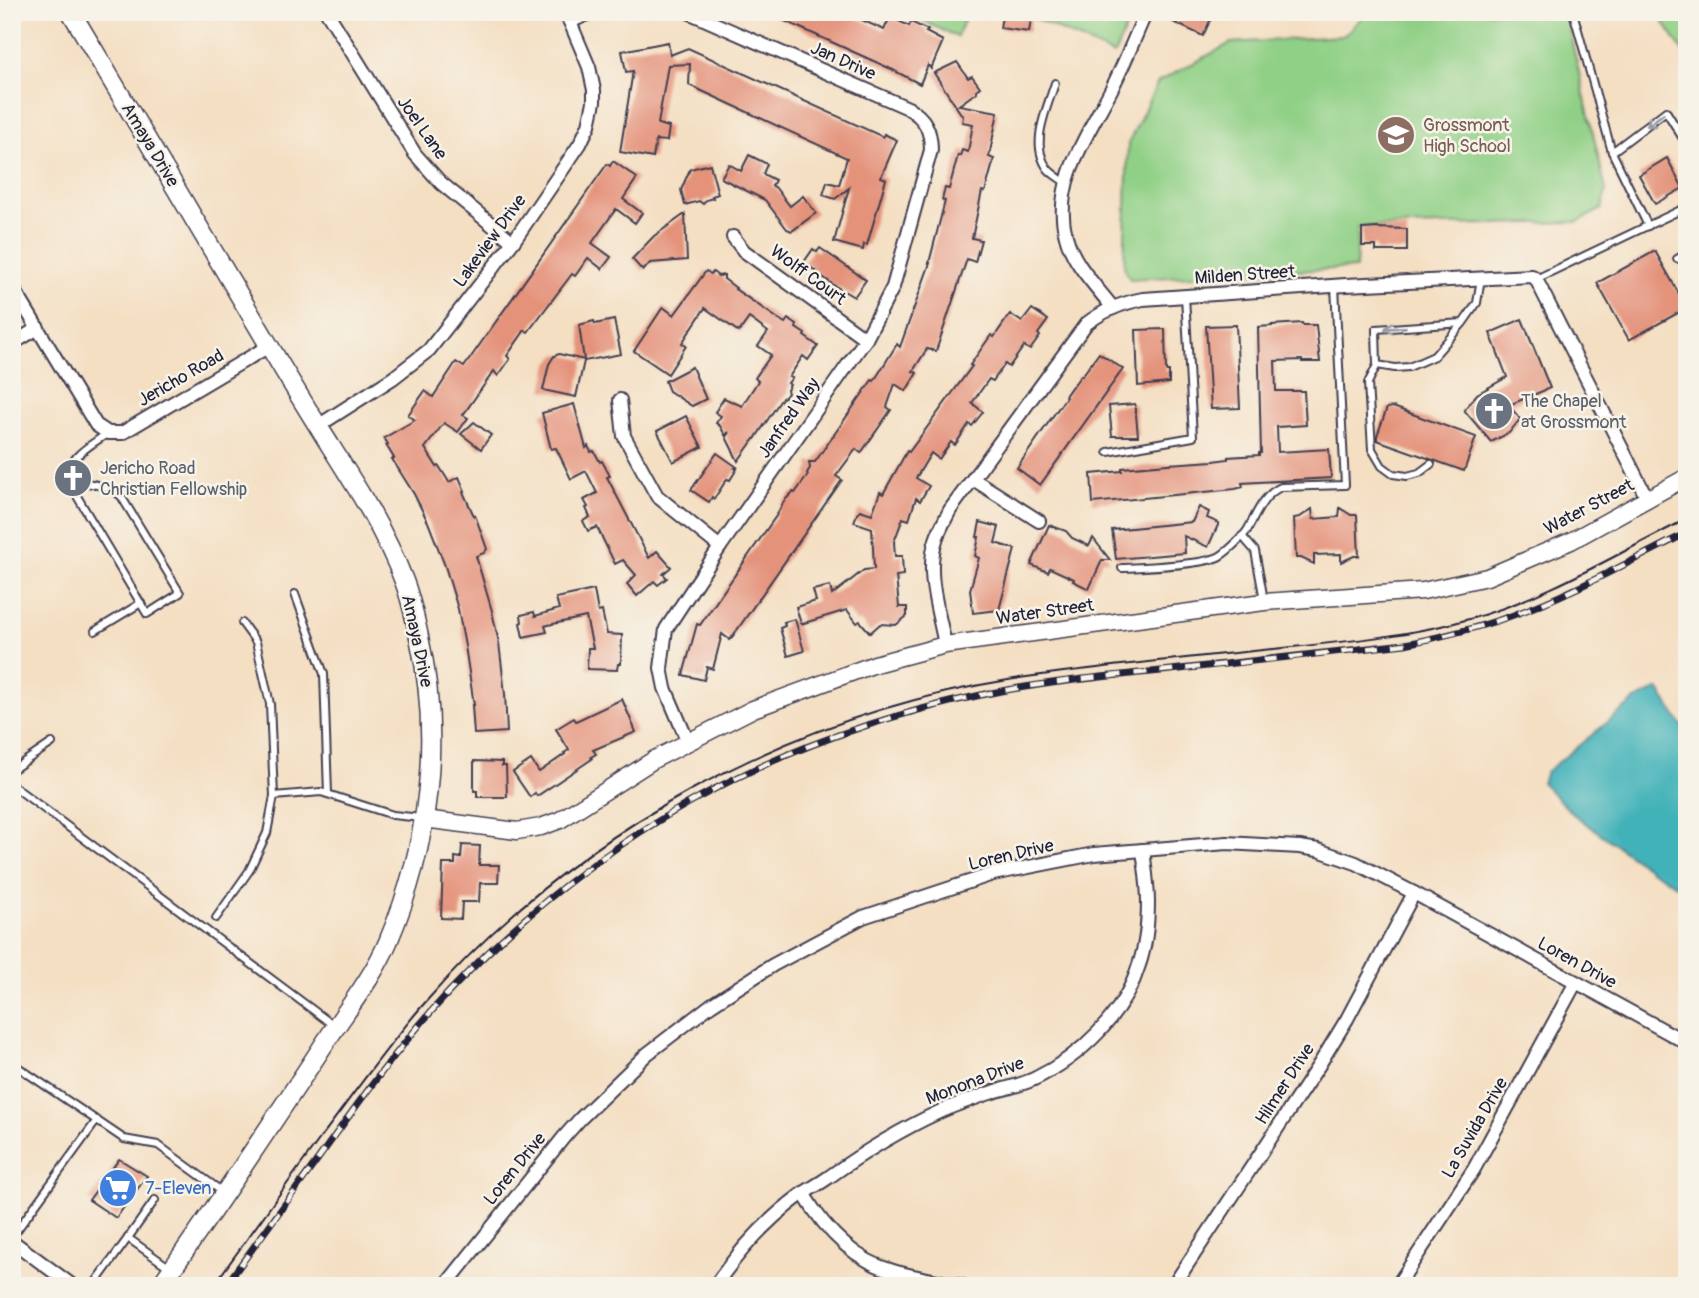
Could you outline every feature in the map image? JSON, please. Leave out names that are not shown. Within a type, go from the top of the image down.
[{"type":"main road","name":"Amaya Drive","points":[[71,12],[371,511],[404,582],[414,615],[427,682],[430,716],[430,762],[424,819],[410,883],[387,945],[372,975],[160,1286]]},
{"type":"street","name":"Joel Lane","points":[[327,12],[415,154],[441,183],[513,242]]},
{"type":"street","points":[[567,17],[591,12]]},
{"type":"street","name":"Jan Drive","points":[[688,12],[908,108]]},
{"type":"street","points":[[1113,308],[1072,254],[1062,216],[1063,197],[1074,161],[1114,85],[1146,12]]},
{"type":"street","name":"Lakeview Drive","points":[[318,426],[393,378],[429,350],[513,242],[580,144],[589,125],[594,102],[592,78],[567,17]]},
{"type":"street","name":"Janfred Way","points":[[688,742],[665,688],[661,668],[666,629],[720,547],[866,339],[893,287],[931,150],[931,136],[925,125],[919,115],[908,108]]},
{"type":"street","name":"Wolff Court","points":[[733,237],[744,251],[866,339]]},
{"type":"street","name":"Milden Street","points":[[945,645],[932,564],[936,541],[950,510],[1086,324],[1098,315],[1125,302],[1185,296],[1481,278],[1532,276],[1536,279]]},
{"type":"street","points":[[1536,279],[1647,498]]},
{"type":"street","points":[[12,286],[96,425],[108,433]]},
{"type":"street","points":[[12,344],[38,328]]},
{"type":"street","name":"Jericho Road","points":[[108,433],[122,433],[270,346]]},
{"type":"street","points":[[620,400],[624,436],[657,496],[720,547]]},
{"type":"street","name":"Water Street","points":[[424,819],[517,831],[541,827],[560,820],[655,759],[753,709],[875,664],[945,645],[1264,602],[1423,591],[1487,577],[1571,541],[1687,477]]},
{"type":"street","points":[[973,479],[1039,522]]},
{"type":"street","name":"Loren Drive","points":[[445,1286],[580,1119],[648,1054],[745,982],[802,948],[863,917],[993,874],[1094,854],[1227,843],[1318,850],[1356,863],[1414,893],[1687,1043]]},
{"type":"street","name":"Monona Drive","points":[[715,1286],[743,1248],[782,1210],[865,1152],[909,1127],[959,1104],[1040,1076],[1065,1061],[1091,1039],[1120,1004],[1139,966],[1148,900],[1143,849]]},
{"type":"street","name":"Hilmer Drive","points":[[1173,1286],[1319,1065],[1347,1019],[1414,893]]},
{"type":"street","name":"La Suvida Drive","points":[[1397,1286],[1474,1169],[1576,982]]},
{"type":"street","points":[[803,1193],[835,1235],[867,1260],[891,1271],[963,1286]]},
{"type":"street","points":[[12,1239],[73,1286]]},
{"type":"lane","points":[[1573,12],[1612,152],[1648,226]]},
{"type":"lane","points":[[1055,83],[1041,124],[1041,158],[1050,171],[1066,183]]},
{"type":"lane","points":[[1612,152],[1666,111],[1687,145]]},
{"type":"lane","points":[[1536,279],[1687,207]]},
{"type":"lane","points":[[1677,259],[1687,253]]},
{"type":"lane","points":[[1377,365],[1409,367],[1434,356],[1463,323],[1476,303],[1481,278]]},
{"type":"lane","points":[[1122,568],[1220,557],[1246,532],[1262,504],[1274,491],[1281,487],[1345,485],[1335,286]]},
{"type":"lane","points":[[1108,452],[1193,437],[1185,296]]},
{"type":"lane","points":[[1431,464],[1407,476],[1392,474],[1382,466],[1372,449],[1368,383],[1377,365],[1376,329],[1463,323]]},
{"type":"lane","points":[[72,488],[82,482],[115,490],[180,593],[147,614],[141,603],[72,488],[68,481],[71,461],[108,433]]},
{"type":"lane","points":[[1242,536],[1255,551],[1264,602]]},
{"type":"lane","points":[[295,594],[324,674],[328,794]]},
{"type":"lane","points":[[95,631],[141,603]]},
{"type":"lane","points":[[216,918],[249,871],[267,833],[274,796],[270,704],[256,642],[242,623]]},
{"type":"lane","points":[[12,770],[52,743]]},
{"type":"lane","points":[[12,785],[335,1027]]},
{"type":"lane","points":[[274,796],[321,792],[393,815],[424,819]]},
{"type":"lane","points":[[12,1063],[124,1139],[158,1145],[225,1194]]},
{"type":"lane","points":[[12,1239],[97,1120]]},
{"type":"lane","points":[[93,1286],[155,1200]]},
{"type":"lane","points":[[128,1238],[172,1269]]},
{"type":"green space","points":[[904,12],[968,12],[957,37]]},
{"type":"green space","points":[[1021,12],[1133,12],[1114,55]]},
{"type":"green space","name":"Grossmont High School","points":[[1368,12],[1565,12],[1606,190],[1602,209],[1577,222],[1358,227],[1356,268],[1130,279],[1124,268],[1128,144],[1158,82],[1231,43],[1343,36]]},
{"type":"green space","points":[[1657,12],[1680,12],[1687,22],[1687,58]]},
{"type":"water","points":[[1658,689],[1687,733],[1687,891],[1652,871],[1573,814],[1542,783],[1546,772],[1635,700]]},
{"type":"building","points":[[765,12],[844,12],[884,30],[890,17],[909,26],[911,22],[943,41],[931,69],[928,65],[920,84]]},
{"type":"building","points":[[1177,12],[1214,12],[1203,36],[1173,22]]},
{"type":"building","points":[[1002,16],[1031,19],[1029,32],[1000,28]]},
{"type":"building","points":[[668,42],[670,55],[688,48],[883,137],[884,134],[897,140],[881,177],[886,179],[867,245],[864,244],[863,250],[834,242],[849,188],[835,199],[823,195],[827,182],[839,185],[847,158],[689,85],[690,64],[668,65],[658,124],[669,127],[667,141],[656,140],[653,158],[620,152],[633,71],[626,72],[622,51]]},
{"type":"building","points":[[957,62],[968,78],[972,76],[980,87],[959,105],[998,112],[989,157],[994,159],[985,192],[982,191],[972,238],[981,240],[975,262],[967,259],[936,351],[927,349],[913,371],[917,373],[906,391],[895,384],[887,407],[891,410],[861,453],[856,449],[836,476],[842,480],[730,640],[722,634],[713,669],[707,667],[704,680],[683,675],[697,624],[700,625],[784,501],[795,493],[808,475],[809,462],[815,462],[872,380],[874,381],[897,344],[900,347],[930,263],[945,201],[942,200],[945,188],[949,189],[958,155],[960,156],[962,150],[968,152],[973,124],[962,122],[963,117],[934,73]]},
{"type":"building","points":[[749,155],[767,164],[763,174],[775,180],[772,186],[790,206],[803,196],[816,213],[792,231],[787,229],[765,200],[721,178],[729,164],[741,171]]},
{"type":"building","points":[[1667,158],[1683,188],[1655,204],[1639,175]]},
{"type":"building","points":[[613,161],[637,178],[623,199],[642,213],[635,223],[616,209],[592,243],[611,257],[602,269],[588,258],[575,276],[572,274],[528,332],[525,330],[507,356],[510,359],[498,376],[494,371],[463,415],[468,418],[458,432],[444,423],[425,448],[449,482],[459,477],[487,549],[476,556],[499,643],[507,732],[474,734],[474,705],[465,646],[458,609],[445,566],[428,522],[392,459],[394,458],[384,438],[415,420],[408,415],[425,391],[433,397],[456,362],[464,367],[607,164],[610,166]]},
{"type":"building","points":[[710,164],[718,194],[703,204],[699,201],[685,205],[681,190],[690,169]]},
{"type":"building","points":[[685,214],[687,260],[650,263],[643,271],[632,259],[654,236]]},
{"type":"building","points":[[1362,229],[1407,229],[1407,251],[1376,251],[1376,246],[1362,246]]},
{"type":"building","points":[[820,248],[866,280],[854,297],[804,262],[813,249],[817,252]]},
{"type":"building","points":[[1655,251],[1687,308],[1629,340],[1597,283]]},
{"type":"building","points":[[706,271],[718,276],[724,275],[724,279],[735,289],[785,323],[788,319],[797,325],[796,328],[805,334],[804,336],[818,346],[808,360],[803,356],[789,377],[792,378],[788,383],[788,393],[738,461],[726,437],[729,432],[725,435],[716,423],[721,416],[715,412],[724,398],[742,406],[758,381],[755,378],[771,355],[758,346],[768,332],[749,318],[739,332],[705,308],[682,343],[686,346],[668,374],[634,351],[663,307],[674,315]]},
{"type":"building","points":[[1032,309],[1048,320],[1038,334],[1040,336],[1030,350],[1024,346],[1009,367],[1005,364],[993,381],[989,379],[972,403],[983,412],[972,426],[969,424],[955,445],[951,442],[939,459],[931,453],[916,478],[929,486],[920,501],[916,498],[909,520],[903,518],[894,542],[895,556],[902,556],[903,575],[896,576],[899,607],[907,607],[907,616],[896,625],[880,624],[870,633],[860,621],[857,623],[847,610],[801,624],[796,607],[816,601],[813,590],[830,586],[832,595],[864,570],[874,569],[872,528],[854,522],[857,514],[860,510],[872,514],[880,492],[883,494],[907,451],[909,452],[972,366],[970,365],[991,335],[994,337],[1010,314],[1022,322]]},
{"type":"building","points":[[1522,319],[1550,388],[1509,405],[1520,419],[1509,433],[1491,442],[1464,410],[1477,394],[1507,377],[1490,333]]},
{"type":"building","points":[[614,320],[621,354],[584,361],[576,397],[543,390],[549,364],[554,356],[559,354],[584,360],[579,325]]},
{"type":"building","points":[[1302,323],[1316,325],[1320,362],[1275,361],[1276,391],[1304,391],[1306,425],[1277,427],[1278,452],[1329,449],[1331,478],[1242,483],[1243,487],[1235,489],[1093,503],[1091,474],[1122,471],[1122,468],[1259,455],[1258,327]]},
{"type":"building","points":[[1236,325],[1240,408],[1211,409],[1206,326]]},
{"type":"building","points":[[1165,329],[1166,371],[1169,371],[1169,383],[1138,386],[1136,330]]},
{"type":"building","points":[[1099,353],[1123,369],[1040,485],[1017,468],[1072,386]]},
{"type":"building","points":[[692,367],[706,399],[692,406],[669,391],[665,381]]},
{"type":"building","points":[[574,404],[586,448],[588,446],[600,462],[602,461],[610,476],[607,477],[649,558],[657,551],[671,567],[663,574],[667,578],[658,585],[654,581],[637,596],[627,584],[636,575],[623,560],[615,564],[597,527],[588,531],[583,521],[590,517],[584,500],[597,493],[586,471],[571,479],[556,448],[551,449],[542,413]]},
{"type":"building","points":[[1135,404],[1138,436],[1112,436],[1109,406]]},
{"type":"building","points":[[1393,407],[1476,437],[1464,471],[1377,440],[1387,408]]},
{"type":"building","points":[[686,416],[702,447],[673,462],[657,431]]},
{"type":"building","points":[[474,422],[491,435],[481,449],[461,434]]},
{"type":"building","points":[[717,453],[737,469],[709,502],[691,490]]},
{"type":"building","points":[[1199,507],[1209,512],[1207,518],[1219,523],[1208,547],[1184,536],[1185,553],[1116,559],[1112,530],[1192,522]]},
{"type":"building","points":[[1340,508],[1351,515],[1357,515],[1359,556],[1341,562],[1341,554],[1314,555],[1314,564],[1296,558],[1294,518],[1312,509],[1313,519],[1339,517]]},
{"type":"building","points":[[980,522],[999,527],[995,543],[1015,549],[999,610],[973,613],[970,590],[979,558],[975,556]]},
{"type":"building","points":[[1049,525],[1066,531],[1072,538],[1089,546],[1093,538],[1110,560],[1102,560],[1089,589],[1050,568],[1048,572],[1031,565]]},
{"type":"building","points":[[594,590],[598,612],[602,611],[607,634],[622,635],[621,664],[618,664],[617,670],[587,669],[588,648],[593,648],[586,617],[548,625],[545,626],[547,632],[523,637],[521,615],[534,612],[535,616],[559,609],[556,598]]},
{"type":"building","points":[[795,619],[804,651],[788,656],[780,628],[785,626],[784,622]]},
{"type":"building","points":[[622,699],[636,732],[593,750],[596,754],[592,759],[537,796],[535,793],[530,797],[513,772],[531,760],[539,772],[569,750],[556,729],[574,718],[576,721]]},
{"type":"building","points":[[474,761],[502,762],[502,766],[506,766],[507,797],[477,797],[477,791],[474,791]]},
{"type":"building","points":[[462,845],[480,846],[479,865],[499,865],[498,883],[480,883],[479,902],[462,902],[461,919],[441,918],[443,864],[455,864],[455,857],[461,858]]},
{"type":"building","name":"7-Eleven","points":[[119,1159],[147,1176],[116,1218],[89,1200]]},
{"type":"tram line","points":[[213,1286],[396,1038],[481,943],[546,887],[616,836],[690,791],[767,752],[847,721],[930,696],[1014,679],[1118,665],[1383,637],[1473,618],[1555,586],[1687,519]]},
{"type":"railway","points":[[225,1286],[380,1074],[449,992],[505,936],[565,886],[627,841],[691,802],[759,767],[830,738],[904,714],[981,695],[1076,680],[1405,644],[1470,629],[1554,599],[1687,533]]},
{"type":"place","name":"Grossmont High School","points":[[1396,135]]},
{"type":"place","name":"The Chapel at Grossmont","points":[[1494,411]]},
{"type":"place","name":"Jericho Road Christian Fellowship","points":[[73,478]]},
{"type":"place","name":"7-Eleven","points":[[118,1188]]}]
